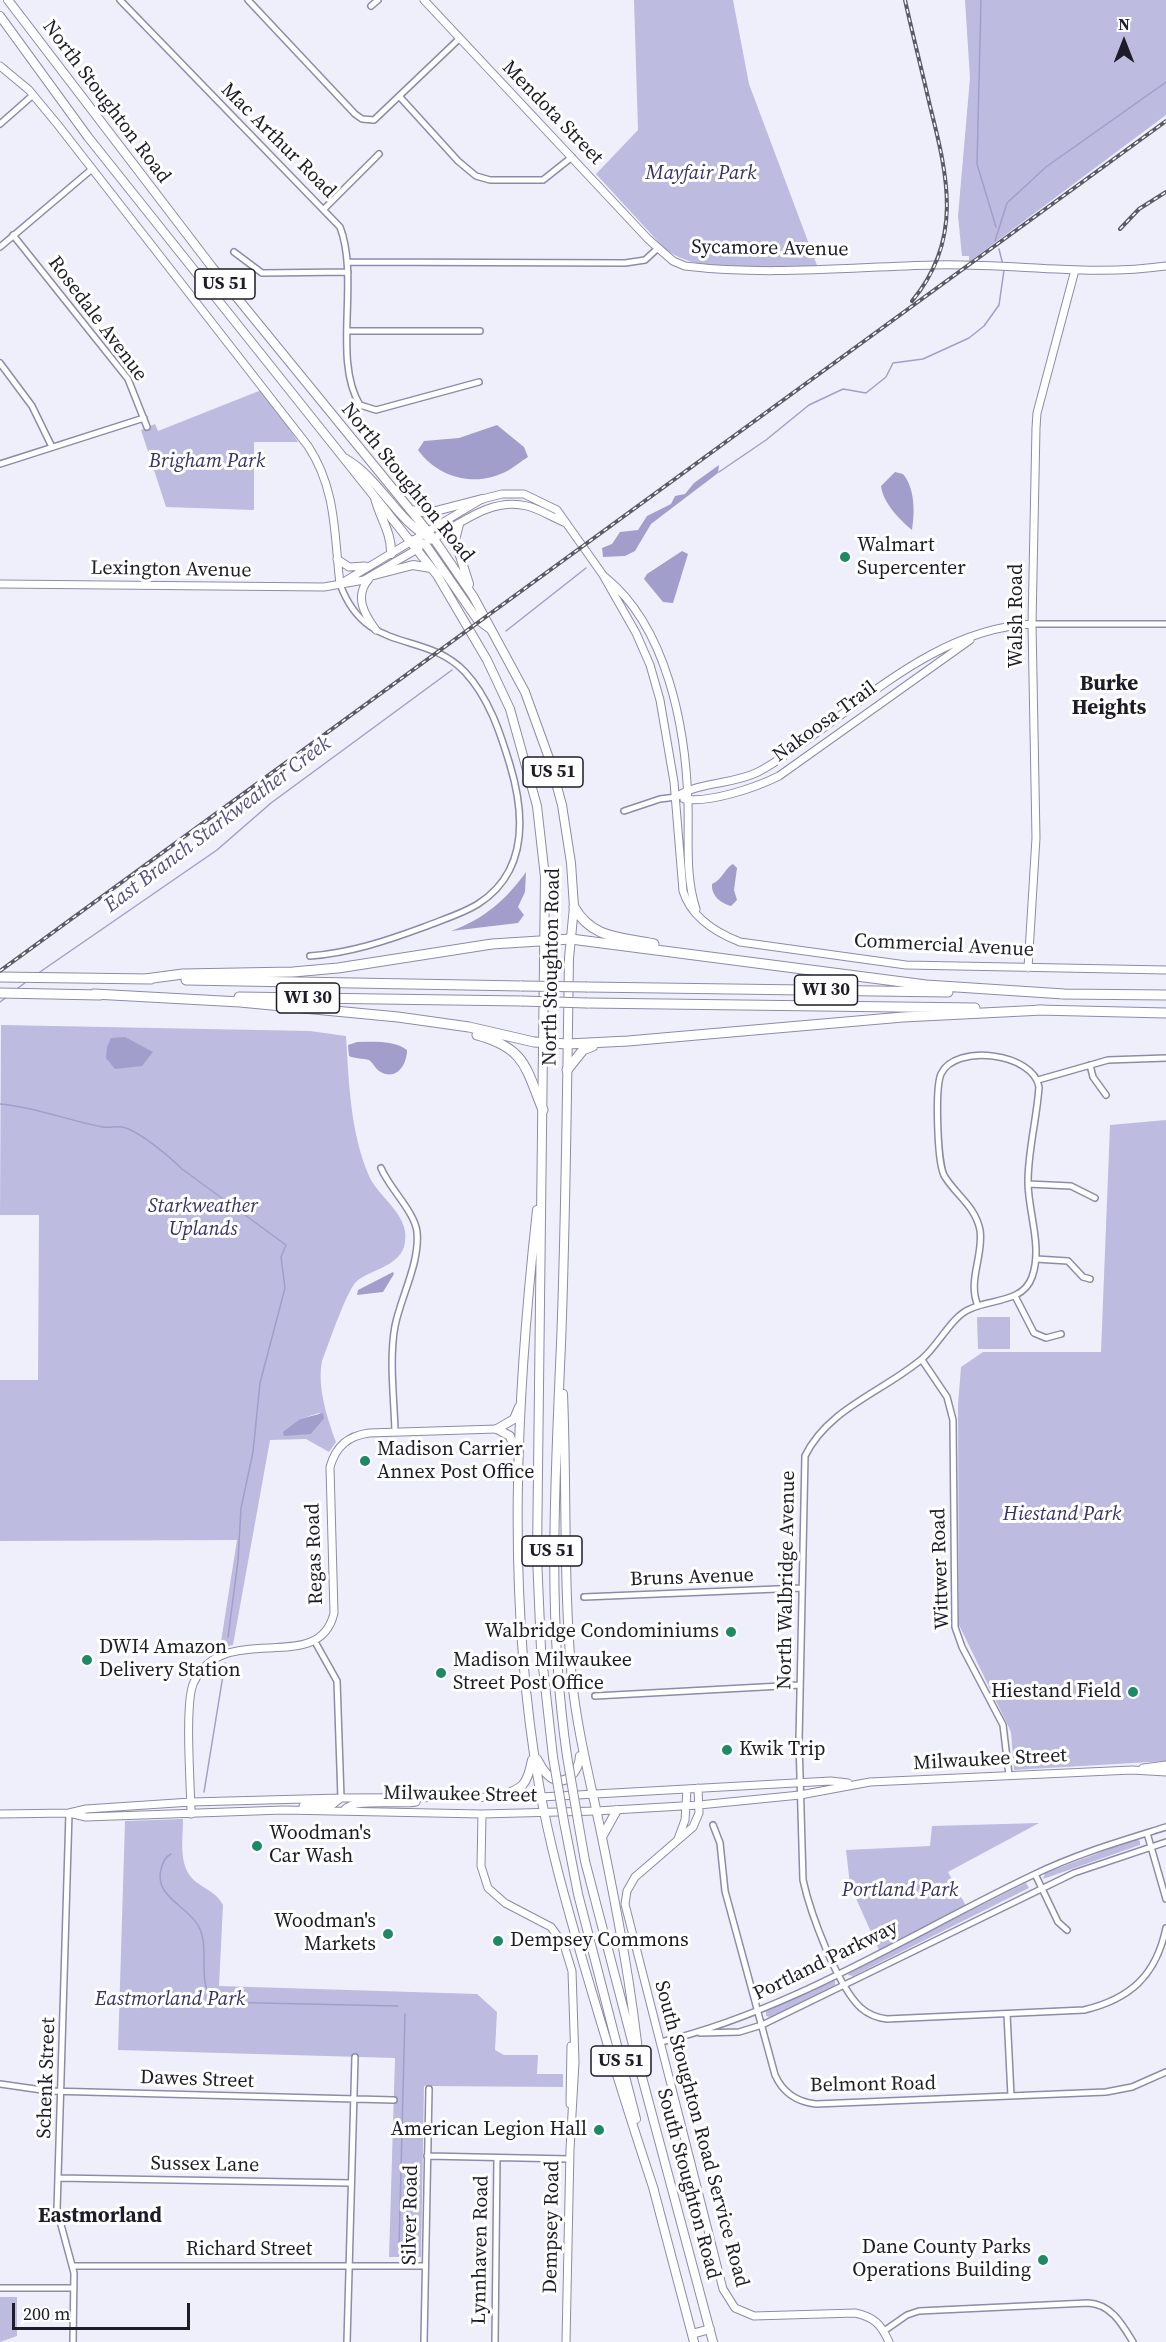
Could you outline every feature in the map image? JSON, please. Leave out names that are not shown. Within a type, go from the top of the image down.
[{"type":"highway","points":[[574,907],[582,921],[596,931],[700,955]]},
{"type":"highway","points":[[145,979],[183,974],[293,972],[338,968],[453,948],[571,939],[926,985],[1064,994]]},
{"type":"highway","name":"WI 30","points":[[0,977],[1166,995]]},
{"type":"highway","name":"WI 30","points":[[0,993],[1166,1013]]},
{"type":"highway","points":[[93,994],[263,1004],[435,1022],[543,1043],[568,1044],[604,1043],[903,1017],[1043,1010]]},
{"type":"highway","points":[[435,1022],[493,1040],[510,1048],[527,1067],[543,1110]]},
{"type":"highway","points":[[567,1070],[583,1050],[604,1043]]},
{"type":"main road","name":"North Stoughton Road","points":[[10,1],[212,267],[411,510],[425,532]]},
{"type":"main road","name":"North Stoughton Road","points":[[0,17],[93,145],[338,454],[411,540]]},
{"type":"main road","points":[[338,454],[359,466],[434,539]]},
{"type":"main road","points":[[375,495],[379,513],[390,535],[391,554]]},
{"type":"main road","points":[[411,510],[428,513],[482,499]]},
{"type":"main road","points":[[459,524],[455,540],[473,596]]},
{"type":"main road","name":"North Stoughton Road","points":[[434,539],[473,596],[525,692],[550,760],[568,839],[574,907],[571,939],[561,1345],[552,1566],[556,1649],[567,1756],[585,1861]]},
{"type":"main road","points":[[411,540],[421,546],[477,619],[494,632]]},
{"type":"main road","name":"North Stoughton Road","points":[[421,546],[431,568],[491,669],[510,710],[537,806],[543,848],[545,940],[537,1557],[541,1649],[553,1757],[571,1864]]},
{"type":"main road","points":[[372,572],[412,565],[431,568]]},
{"type":"main road","points":[[543,1158],[524,1328],[520,1391],[520,1608],[534,1754],[556,1868],[614,2069],[654,2190]]},
{"type":"main road","points":[[561,1345],[566,1452],[567,1596],[572,1681],[581,1742],[635,2023],[640,2070]]},
{"type":"main road","points":[[519,1472],[513,1440],[497,1429],[509,1423],[517,1414],[520,1391]]},
{"type":"main road","points":[[534,1754],[550,1778],[566,1779],[578,1769],[581,1742]]},
{"type":"main road","points":[[499,1797],[525,1784],[534,1754]]},
{"type":"main road","points":[[601,1838],[617,1810]]},
{"type":"main road","name":"South Stoughton Road","points":[[585,1861],[713,2342]]},
{"type":"main road","name":"South Stoughton Road","points":[[571,1864],[693,2338]]},
{"type":"main road","points":[[693,2338],[710,2329]]},
{"type":"street","name":"Mac Arthur Road","points":[[120,0],[340,227],[348,262],[348,331],[354,395],[360,405],[376,410],[479,382]]},
{"type":"street","points":[[248,0],[355,114],[366,120],[374,120],[460,38]]},
{"type":"street","points":[[371,6],[378,0]]},
{"type":"street","name":"Mendota Street","points":[[424,0],[658,248]]},
{"type":"street","points":[[0,66],[33,95],[315,456],[331,494],[340,584],[352,610],[364,624],[436,653],[456,664],[476,685],[500,733],[520,808],[521,834],[515,860],[491,893],[471,908],[378,944],[340,953],[310,956]]},
{"type":"street","points":[[0,124],[33,95]]},
{"type":"street","points":[[399,96],[458,160],[476,176],[490,180],[543,180],[550,177],[572,157]]},
{"type":"street","points":[[324,209],[379,154]]},
{"type":"street","points":[[0,247],[92,169]]},
{"type":"street","name":"Rosedale Avenue","points":[[13,235],[128,379],[147,427]]},
{"type":"street","points":[[348,262],[625,263],[645,260],[658,248]]},
{"type":"street","name":"Sycamore Avenue","points":[[658,248],[673,261],[685,266],[706,269],[785,270],[936,265],[1122,272],[1166,266]]},
{"type":"street","points":[[234,252],[262,273],[348,272]]},
{"type":"street","name":"Walsh Road","points":[[1028,968],[1036,838],[1032,624],[1037,413],[1075,270]]},
{"type":"street","points":[[348,331],[480,331]]},
{"type":"street","points":[[0,363],[32,406],[52,447]]},
{"type":"street","points":[[0,464],[144,418]]},
{"type":"street","name":"Commercial Avenue","points":[[340,584],[372,572],[391,554],[411,540],[482,499],[502,494],[524,494],[557,510],[603,575],[636,633],[650,665],[660,700],[675,797],[682,885],[686,899],[716,932],[740,942],[906,965],[1166,970]]},
{"type":"street","name":"Commercial Avenue","points":[[340,584],[355,584],[372,572],[488,508],[516,504],[537,509],[566,523]]},
{"type":"street","points":[[337,559],[350,567],[372,572],[366,582],[361,600],[365,615],[376,630]]},
{"type":"street","name":"Commercial Avenue","points":[[603,575],[637,610],[659,651],[675,707],[687,790],[690,886],[696,911]]},
{"type":"street","name":"Lexington Avenue","points":[[0,584],[295,588],[340,584]]},
{"type":"street","name":"Nakoosa Trail","points":[[675,797],[687,790],[757,773],[932,653],[958,640],[1004,627],[1032,624],[1166,624]]},
{"type":"street","name":"Nakoosa Trail","points":[[624,811],[660,799],[675,797],[688,800],[759,786],[779,776],[934,663],[980,634]]},
{"type":"street","points":[[978,1306],[974,1285],[980,1233],[969,1205],[942,1170],[938,1086],[945,1068],[962,1057],[1002,1057],[1029,1070],[1038,1080],[1028,1184],[1036,1259],[1030,1283],[1015,1296],[1034,1333],[1046,1338],[1061,1334]]},
{"type":"street","points":[[1038,1080],[1116,1059],[1166,1058]]},
{"type":"street","points":[[1090,1065],[1093,1077],[1106,1095]]},
{"type":"street","points":[[381,1168],[386,1182],[413,1219],[417,1232],[416,1249],[394,1332],[395,1431],[497,1429]]},
{"type":"street","points":[[1028,1184],[1071,1186],[1095,1198]]},
{"type":"street","points":[[1036,1259],[1068,1261],[1083,1277],[1090,1279]]},
{"type":"street","name":"North Walbridge Avenue","points":[[1015,1296],[978,1306],[960,1315],[939,1343],[921,1360],[837,1418],[813,1439],[805,1456],[799,1782],[803,1880],[807,1898],[845,1985],[862,2009],[883,2018],[1084,2010],[1118,1999],[1152,1969],[1166,1928]]},
{"type":"street","name":"Wittwer Road","points":[[921,1360],[947,1397],[953,1420],[955,1627],[1004,1729],[1009,1775]]},
{"type":"street","name":"Regas Road","points":[[314,1640],[328,1629],[334,1613],[330,1467],[335,1454],[343,1443],[359,1434],[395,1431]]},
{"type":"street","name":"Bruns Avenue","points":[[584,1597],[801,1588]]},
{"type":"street","points":[[191,1814],[190,1698],[198,1674],[214,1657],[226,1652],[296,1647],[314,1640],[337,1681],[341,1798],[332,1804],[277,1811]]},
{"type":"street","points":[[595,1696],[800,1685]]},
{"type":"street","name":"Milwaukee Street","points":[[1132,1770],[1166,1765]]},
{"type":"street","name":"Milwaukee Street","points":[[0,1814],[69,1813],[191,1802],[341,1798],[541,1797],[799,1782],[850,1783],[1132,1770],[1166,1772]]},
{"type":"street","name":"Milwaukee Street","points":[[69,1813],[86,1817],[344,1810],[482,1814],[545,1813],[699,1805],[800,1795],[850,1783]]},
{"type":"street","name":"South Stoughton Road Service Road","points":[[698,1788],[699,1805],[693,1827],[635,1877],[627,1891],[625,1904],[723,2289],[730,2304],[740,2312],[764,2317],[855,2313],[869,2316],[884,2331]]},
{"type":"street","points":[[678,1839],[686,1806],[687,1789]]},
{"type":"street","points":[[344,1810],[353,1803],[395,1804],[440,1798]]},
{"type":"street","name":"Schenk Street","points":[[69,1813],[57,2210],[72,2266],[73,2342]]},
{"type":"street","name":"Dempsey Road","points":[[482,1814],[481,1866],[488,1888],[505,1903],[545,1923],[555,1931],[564,1945],[573,1978],[573,2035],[569,2065],[571,2113],[566,2342]]},
{"type":"street","name":"Belmont Road","points":[[713,1825],[720,1843],[722,1879],[777,2080],[787,2092],[803,2102],[816,2104],[1106,2092],[1132,2087],[1166,2072]]},
{"type":"street","name":"Portland Parkway","points":[[660,2042],[696,2034],[757,2012],[1035,1874],[1085,1852],[1166,1827]]},
{"type":"street","points":[[1147,1833],[1166,1899]]},
{"type":"street","name":"Portland Parkway","points":[[696,2034],[740,2032],[762,2025],[1074,1873],[1166,1842]]},
{"type":"street","points":[[1035,1874],[1058,1922],[1067,1930]]},
{"type":"street","points":[[1007,2014],[1011,2096]]},
{"type":"street","points":[[347,2342],[354,2057]]},
{"type":"street","name":"Dawes Street","points":[[0,2084],[61,2091],[394,2100]]},
{"type":"street","name":"Silver Road","points":[[424,2342],[429,2089]]},
{"type":"street","points":[[428,2157],[569,2159]]},
{"type":"street","name":"Lynnhaven Road","points":[[495,2342],[497,2158]]},
{"type":"street","name":"Sussex Lane","points":[[58,2178],[351,2183]]},
{"type":"street","name":"Richard Street","points":[[72,2266],[425,2266]]},
{"type":"street","points":[[0,2288],[74,2288]]},
{"type":"street","points":[[889,2342],[884,2331],[907,2314],[919,2311],[1088,2303],[1102,2306],[1115,2315],[1132,2342]]},
{"type":"green space","name":"Mayfair Park","points":[[634,0],[733,0],[749,84],[818,268],[738,269],[717,267],[680,258],[665,249],[596,174],[638,130]]},
{"type":"green space","points":[[965,0],[1166,0],[1166,115],[969,262],[969,256],[962,256],[958,216],[970,78]]},
{"type":"green space","name":"Brigham Park","points":[[264,389],[298,442],[254,442],[254,510],[166,507],[141,430],[155,424],[158,431]]},
{"type":"green space","name":"Starkweather Uplands","points":[[1,1025],[310,1031],[346,1036],[352,1107],[358,1142],[369,1176],[400,1217],[404,1226],[406,1236],[404,1247],[396,1259],[363,1277],[353,1286],[322,1361],[322,1392],[326,1413],[336,1442],[329,1452],[306,1439],[270,1440],[233,1645],[220,1648],[237,1540],[0,1541],[0,1380],[38,1380],[39,1215],[0,1215]],"holes":[[[319,1413],[324,1419],[311,1434],[283,1434],[300,1419]]]},
{"type":"green space","name":"Hiestand Park","points":[[1166,1120],[1166,1761],[1014,1770],[1011,1732],[959,1625],[958,1405],[961,1367],[983,1352],[1101,1352],[1110,1125]]},
{"type":"green space","points":[[977,1317],[1010,1317],[1010,1349],[978,1349]]},
{"type":"green space","name":"Eastmorland Park","points":[[183,1819],[182,1846],[187,1871],[223,1905],[219,1986],[477,1994],[497,2012],[495,2050],[504,2055],[538,2055],[537,2074],[563,2074],[563,2087],[424,2086],[421,2257],[389,2257],[395,2058],[118,2050],[125,1821]]},
{"type":"green space","name":"Portland Park","points":[[1039,1823],[948,1872],[966,1906],[879,1950],[850,1885],[846,1850],[930,1846],[932,1826]]},
{"type":"green space","points":[[1136,1839],[1140,1841],[1140,1845],[1043,1879],[1045,1873]]},
{"type":"green space","points":[[1026,1883],[1029,1888],[853,1976],[848,1975],[850,1970]]},
{"type":"green space","points":[[831,1979],[835,1980],[835,1985],[770,2017],[766,2016],[766,2011]]},
{"type":"green space","points":[[0,2297],[17,2297],[17,2336],[0,2342]]},
{"type":"shaded area","points":[[497,425],[524,447],[528,457],[497,475],[484,479],[459,478],[437,468],[418,450],[424,441],[459,438]]},
{"type":"shaded area","points":[[719,465],[718,473],[651,524],[635,551],[625,556],[603,557],[602,548],[612,544],[620,532],[638,530],[647,516],[671,504],[675,496],[685,494],[694,483]]},
{"type":"shaded area","points":[[895,472],[903,474],[910,486],[914,509],[912,530],[893,511],[882,492],[881,486]]},
{"type":"shaded area","points":[[682,551],[688,554],[673,603],[663,602],[644,579],[647,574]]},
{"type":"shaded area","points":[[733,864],[737,868],[734,890],[737,900],[731,906],[717,898],[712,884]]},
{"type":"shaded area","points":[[526,872],[525,892],[518,907],[524,915],[518,923],[451,931],[474,921],[502,900]]},
{"type":"shaded area","points":[[125,1037],[153,1052],[142,1066],[115,1069],[106,1058],[111,1038]]},
{"type":"shaded area","points":[[357,1042],[383,1042],[402,1047],[407,1050],[403,1066],[395,1073],[385,1074],[369,1060],[349,1056],[348,1045]]},
{"type":"shaded area","points":[[393,1272],[383,1292],[357,1295],[358,1290]]},
{"type":"shaded area","points":[[323,1413],[324,1419],[311,1434],[284,1436],[283,1432],[300,1419]]},
{"type":"waterway","points":[[981,0],[977,164],[996,227]]},
{"type":"waterway","points":[[995,241],[1007,203],[1046,167],[1166,82]]},
{"type":"waterway","name":"East Branch Starkweather Creek","points":[[999,249],[1003,265]]},
{"type":"waterway","name":"East Branch Starkweather Creek","points":[[719,472],[766,440],[809,405],[843,389],[866,393],[886,377],[893,363],[923,359],[969,338],[984,326],[999,305],[1004,270]]},
{"type":"waterway","name":"East Branch Starkweather Creek","points":[[699,486],[710,478]]},
{"type":"waterway","name":"East Branch Starkweather Creek","points":[[506,631],[586,568]]},
{"type":"waterway","name":"East Branch Starkweather Creek","points":[[37,974],[217,850],[271,803],[452,670]]},
{"type":"waterway","name":"East Branch Starkweather Creek","points":[[18,988],[26,982]]},
{"type":"waterway","name":"East Branch Starkweather Creek","points":[[0,1002],[7,997]]},
{"type":"waterway","points":[[0,1104],[103,1127],[129,1129],[154,1145],[182,1169],[286,1245],[281,1257],[285,1288],[260,1383],[253,1452],[241,1508],[238,1561],[228,1637]]},
{"type":"waterway","points":[[204,1792],[225,1663]]},
{"type":"waterway","points":[[171,1854],[164,1860],[161,1869],[162,1887],[199,1927],[204,1946],[206,1986],[215,2002],[398,2006]]},
{"type":"waterway","points":[[399,2247],[405,2014]]},
{"type":"railway","points":[[905,0],[942,158],[947,207],[945,231],[939,255],[928,278],[912,301]]},
{"type":"railway","points":[[0,971],[1166,121]]},
{"type":"railway","points":[[1120,229],[1139,209],[1166,192]]},
{"type":"place","name":"Walmart Supercenter","points":[[845,557]]},
{"type":"place","name":"Madison Carrier Annex Post Office","points":[[365,1461]]},
{"type":"place","name":"Walbridge Condominiums","points":[[731,1632]]},
{"type":"place","name":"DWI4 Amazon Delivery Station","points":[[87,1660]]},
{"type":"place","name":"Madison Milwaukee Street Post Office","points":[[441,1673]]},
{"type":"place","name":"Hiestand Field","points":[[1133,1692]]},
{"type":"place","name":"Kwik Trip","points":[[727,1750]]},
{"type":"place","name":"Woodman's Car Wash","points":[[257,1846]]},
{"type":"place","name":"Woodman's Markets","points":[[388,1934]]},
{"type":"place","name":"Dempsey Commons","points":[[498,1941]]},
{"type":"place","name":"American Legion Hall","points":[[599,2130]]},
{"type":"place","name":"Dane County Parks Operations Building","points":[[1043,2260]]},
{"type":"district","name":"Burke Heights","points":[[1109,697]]},
{"type":"district","name":"Eastmorland","points":[[100,2217]]}]
